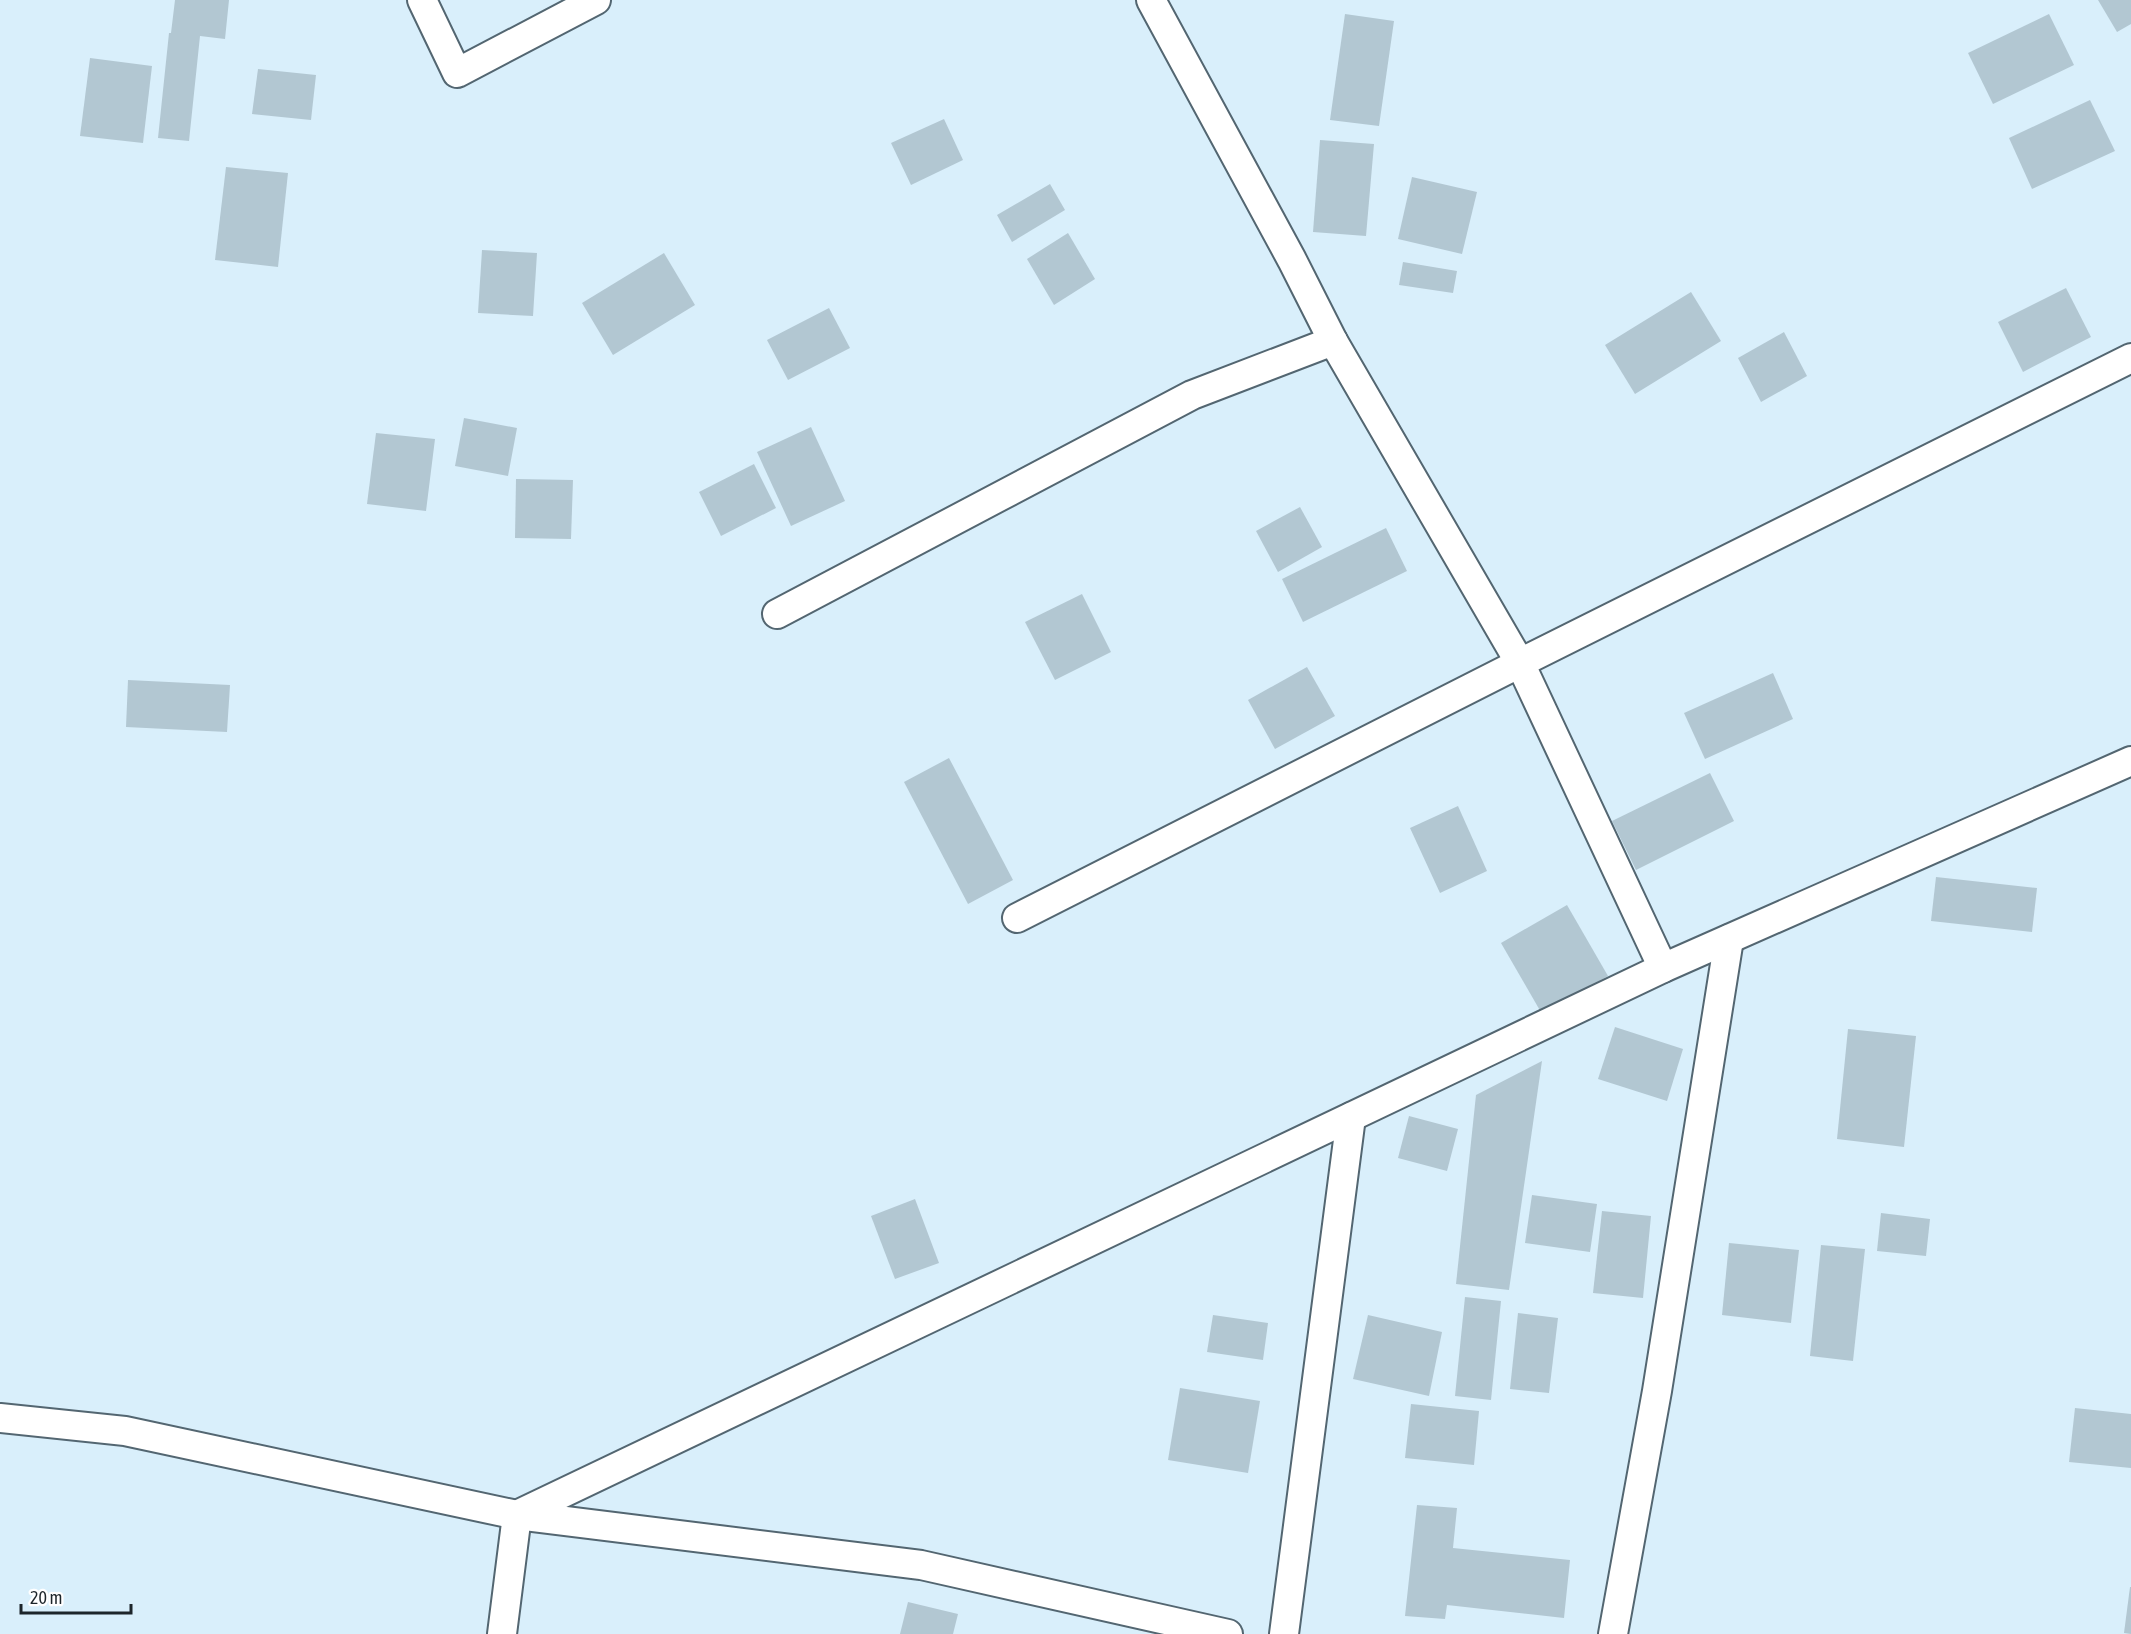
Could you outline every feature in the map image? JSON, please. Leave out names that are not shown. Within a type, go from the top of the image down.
[{"type":"street","points":[[422,0],[457,73],[597,0]]},
{"type":"street","points":[[1151,0],[1292,260],[1333,341],[1520,663],[1663,968]]},
{"type":"street","points":[[777,614],[1192,395],[1333,341]]},
{"type":"street","points":[[1017,918],[1520,663],[2131,358]]},
{"type":"street","points":[[517,1515],[1663,968],[2131,761]]},
{"type":"street","points":[[1612,1634],[1657,1391],[1729,939]]},
{"type":"street","points":[[1284,1634],[1351,1117]]},
{"type":"street","points":[[0,1418],[125,1431],[517,1515],[921,1565],[1228,1634]]},
{"type":"street","points":[[502,1634],[517,1515]]},
{"type":"building","points":[[175,0],[229,0],[225,39],[200,36],[189,141],[158,138],[169,33],[171,33]]},
{"type":"building","points":[[2098,0],[2131,0],[2131,24],[2117,32]]},
{"type":"building","points":[[1345,14],[1394,21],[1379,126],[1330,120]]},
{"type":"building","points":[[2049,14],[2074,65],[1993,104],[1968,53]]},
{"type":"building","points":[[90,58],[152,66],[143,143],[80,136]]},
{"type":"building","points":[[258,69],[316,75],[311,120],[252,114]]},
{"type":"building","points":[[2090,100],[2115,151],[2032,189],[2009,138]]},
{"type":"building","points":[[944,119],[963,160],[911,185],[891,143]]},
{"type":"building","points":[[1320,140],[1374,144],[1366,236],[1313,232]]},
{"type":"building","points":[[226,167],[288,173],[278,267],[215,260]]},
{"type":"building","points":[[1412,177],[1477,192],[1462,254],[1398,239]]},
{"type":"building","points":[[1050,184],[1065,210],[1012,242],[997,215]]},
{"type":"building","points":[[1068,233],[1095,279],[1054,305],[1027,259]]},
{"type":"building","points":[[482,250],[537,253],[533,316],[478,313]]},
{"type":"building","points":[[664,253],[695,305],[613,355],[582,303]]},
{"type":"building","points":[[1403,262],[1457,271],[1453,293],[1399,285]]},
{"type":"building","points":[[2066,288],[2091,337],[2023,372],[1998,322]]},
{"type":"building","points":[[1691,292],[1721,341],[1635,394],[1605,345]]},
{"type":"building","points":[[829,308],[850,348],[788,380],[767,340]]},
{"type":"building","points":[[1784,332],[1807,376],[1761,402],[1738,358]]},
{"type":"building","points":[[464,418],[517,428],[508,476],[455,466]]},
{"type":"building","points":[[811,427],[845,501],[791,526],[757,452]]},
{"type":"building","points":[[376,433],[435,439],[426,511],[367,504]]},
{"type":"building","points":[[754,464],[776,508],[721,536],[699,492]]},
{"type":"building","points":[[516,479],[573,480],[571,539],[515,538]]},
{"type":"building","points":[[1300,507],[1322,547],[1278,572],[1256,531]]},
{"type":"building","points":[[1386,528],[1407,571],[1303,622],[1282,579]]},
{"type":"building","points":[[1082,594],[1111,652],[1055,680],[1025,622]]},
{"type":"building","points":[[1307,667],[1335,716],[1275,749],[1248,700]]},
{"type":"building","points":[[1773,673],[1793,719],[1705,759],[1684,713]]},
{"type":"building","points":[[128,680],[230,685],[227,732],[126,727]]},
{"type":"building","points":[[949,758],[1013,880],[968,904],[904,782]]},
{"type":"building","points":[[1710,773],[1734,821],[1636,870],[1612,821]]},
{"type":"building","points":[[1458,806],[1487,871],[1440,893],[1410,828]]},
{"type":"building","points":[[1936,877],[2037,888],[2032,932],[1931,921]]},
{"type":"building","points":[[1567,905],[1608,976],[1542,1014],[1501,943]]},
{"type":"building","points":[[1615,1027],[1683,1049],[1667,1101],[1598,1079]]},
{"type":"building","points":[[1848,1029],[1916,1036],[1904,1147],[1837,1139]]},
{"type":"building","points":[[1542,1061],[1509,1290],[1456,1284],[1476,1095]]},
{"type":"building","points":[[1409,1116],[1458,1129],[1447,1171],[1398,1158]]},
{"type":"building","points":[[1532,1195],[1597,1204],[1590,1252],[1525,1243]]},
{"type":"building","points":[[915,1199],[939,1263],[895,1279],[871,1216]]},
{"type":"building","points":[[1602,1211],[1651,1216],[1643,1298],[1593,1293]]},
{"type":"building","points":[[1881,1213],[1930,1219],[1926,1256],[1877,1251]]},
{"type":"building","points":[[1729,1243],[1799,1250],[1791,1323],[1722,1315]]},
{"type":"building","points":[[1821,1245],[1865,1249],[1853,1361],[1810,1356]]},
{"type":"building","points":[[1465,1297],[1501,1301],[1491,1400],[1455,1396]]},
{"type":"building","points":[[1518,1313],[1558,1318],[1549,1393],[1510,1389]]},
{"type":"building","points":[[1213,1315],[1268,1323],[1263,1360],[1207,1352]]},
{"type":"building","points":[[1368,1315],[1442,1332],[1429,1396],[1353,1379]]},
{"type":"building","points":[[1180,1388],[1260,1401],[1248,1473],[1168,1460]]},
{"type":"building","points":[[1411,1404],[1479,1411],[1474,1465],[1405,1458]]},
{"type":"building","points":[[2075,1408],[2131,1414],[2131,1468],[2069,1462]]},
{"type":"building","points":[[1417,1505],[1457,1508],[1453,1548],[1570,1560],[1564,1618],[1447,1605],[1445,1619],[1405,1616]]},
{"type":"building","points":[[2131,1587],[2131,1634],[2124,1633]]},
{"type":"building","points":[[908,1602],[958,1614],[953,1634],[900,1634]]}]
